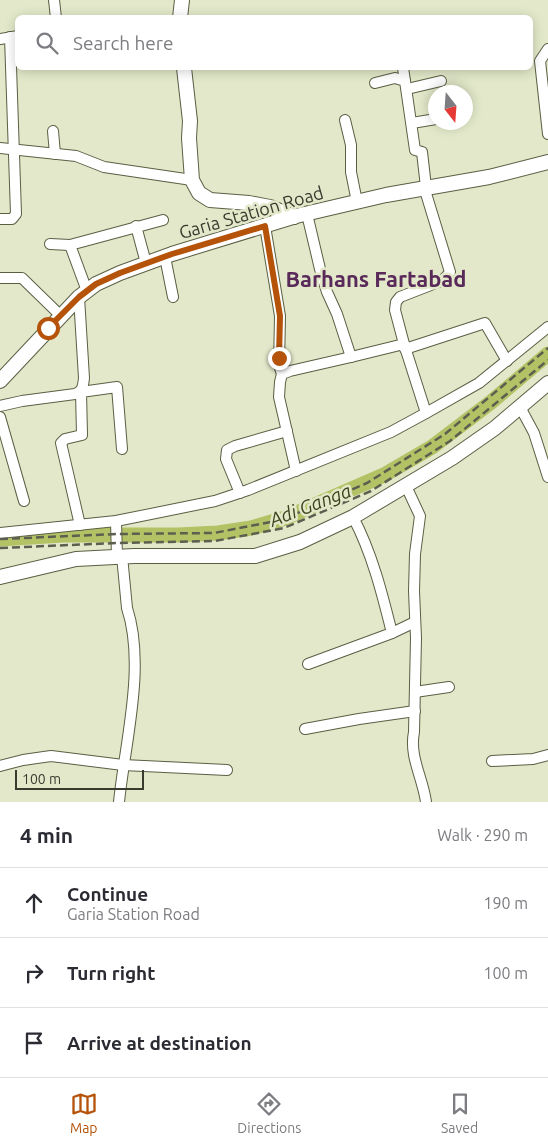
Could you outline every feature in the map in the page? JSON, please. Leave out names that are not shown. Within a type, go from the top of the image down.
[{"type":"street","points":[[54,0],[56,15]]},
{"type":"street","points":[[180,15],[182,0]]},
{"type":"street","points":[[0,219],[12,219],[16,214],[9,37]]},
{"type":"street","points":[[548,49],[540,61],[548,134]]},
{"type":"street","points":[[184,70],[190,121],[189,138],[192,180],[199,193],[210,200],[249,203],[301,215],[351,357]]},
{"type":"street","points":[[403,70],[415,150],[422,152],[425,187],[450,272],[441,281],[400,297],[396,302],[395,310],[404,346],[426,413]]},
{"type":"street","points":[[375,84],[395,78],[406,85],[441,81]]},
{"type":"street","points":[[345,120],[351,145],[351,172],[357,202]]},
{"type":"street","points":[[412,123],[428,120]]},
{"type":"street","points":[[53,131],[55,154]]},
{"type":"street","points":[[0,148],[76,156],[104,167],[192,180]]},
{"type":"street","name":"Garia Station Road","points":[[1,376],[83,294],[96,284],[146,263],[301,215],[425,187],[489,177],[548,162]]},
{"type":"street","points":[[50,244],[70,245],[162,220]]},
{"type":"street","points":[[136,226],[146,263]]},
{"type":"street","points":[[265,226],[280,309],[279,365],[282,374],[279,397],[296,471]]},
{"type":"street","points":[[70,245],[83,294],[84,378],[81,392],[82,435],[65,439],[61,443],[80,525]]},
{"type":"street","points":[[165,257],[173,298]]},
{"type":"street","points":[[0,278],[22,278],[61,316]]},
{"type":"street","points":[[282,374],[404,346],[485,323],[507,360]]},
{"type":"street","points":[[0,533],[116,521],[215,501],[240,493],[391,432],[480,383],[548,327]]},
{"type":"street","points":[[0,577],[76,559],[254,556],[300,542],[353,517],[473,444],[548,383]]},
{"type":"street","points":[[0,406],[117,387],[122,449]]},
{"type":"street","points":[[520,407],[534,433],[548,477]]},
{"type":"street","points":[[0,417],[24,501]]},
{"type":"street","points":[[240,493],[226,459],[227,450],[287,431]]},
{"type":"street","points":[[406,486],[420,516],[415,554],[415,711],[412,743],[415,764],[424,784],[426,802]]},
{"type":"street","points":[[353,517],[363,536],[378,579],[392,633]]},
{"type":"street","points":[[116,521],[134,648],[133,708],[119,802]]},
{"type":"street","points":[[308,664],[392,633],[415,622]]},
{"type":"street","points":[[415,692],[449,687]]},
{"type":"street","points":[[305,729],[368,717],[415,711]]},
{"type":"street","points":[[492,761],[533,759],[548,755]]},
{"type":"street","points":[[0,766],[51,756],[123,765],[227,770]]},
{"type":"waterway","name":"Adi Ganga","points":[[0,539],[63,535],[218,533],[251,528],[285,518],[384,475],[432,447],[490,403],[548,354]]},
{"type":"railway","points":[[0,539],[117,534],[214,533],[281,520],[367,483],[445,434],[548,348]]},
{"type":"railway","points":[[0,548],[215,541],[284,528],[371,491],[450,441],[548,360]]},
{"type":"district","name":"Barhans Fartabad","points":[[376,278]]},
{"type":"route","points":[[48,328],[79,297],[96,284],[136,266],[265,226],[279,302],[279,358]]}]
